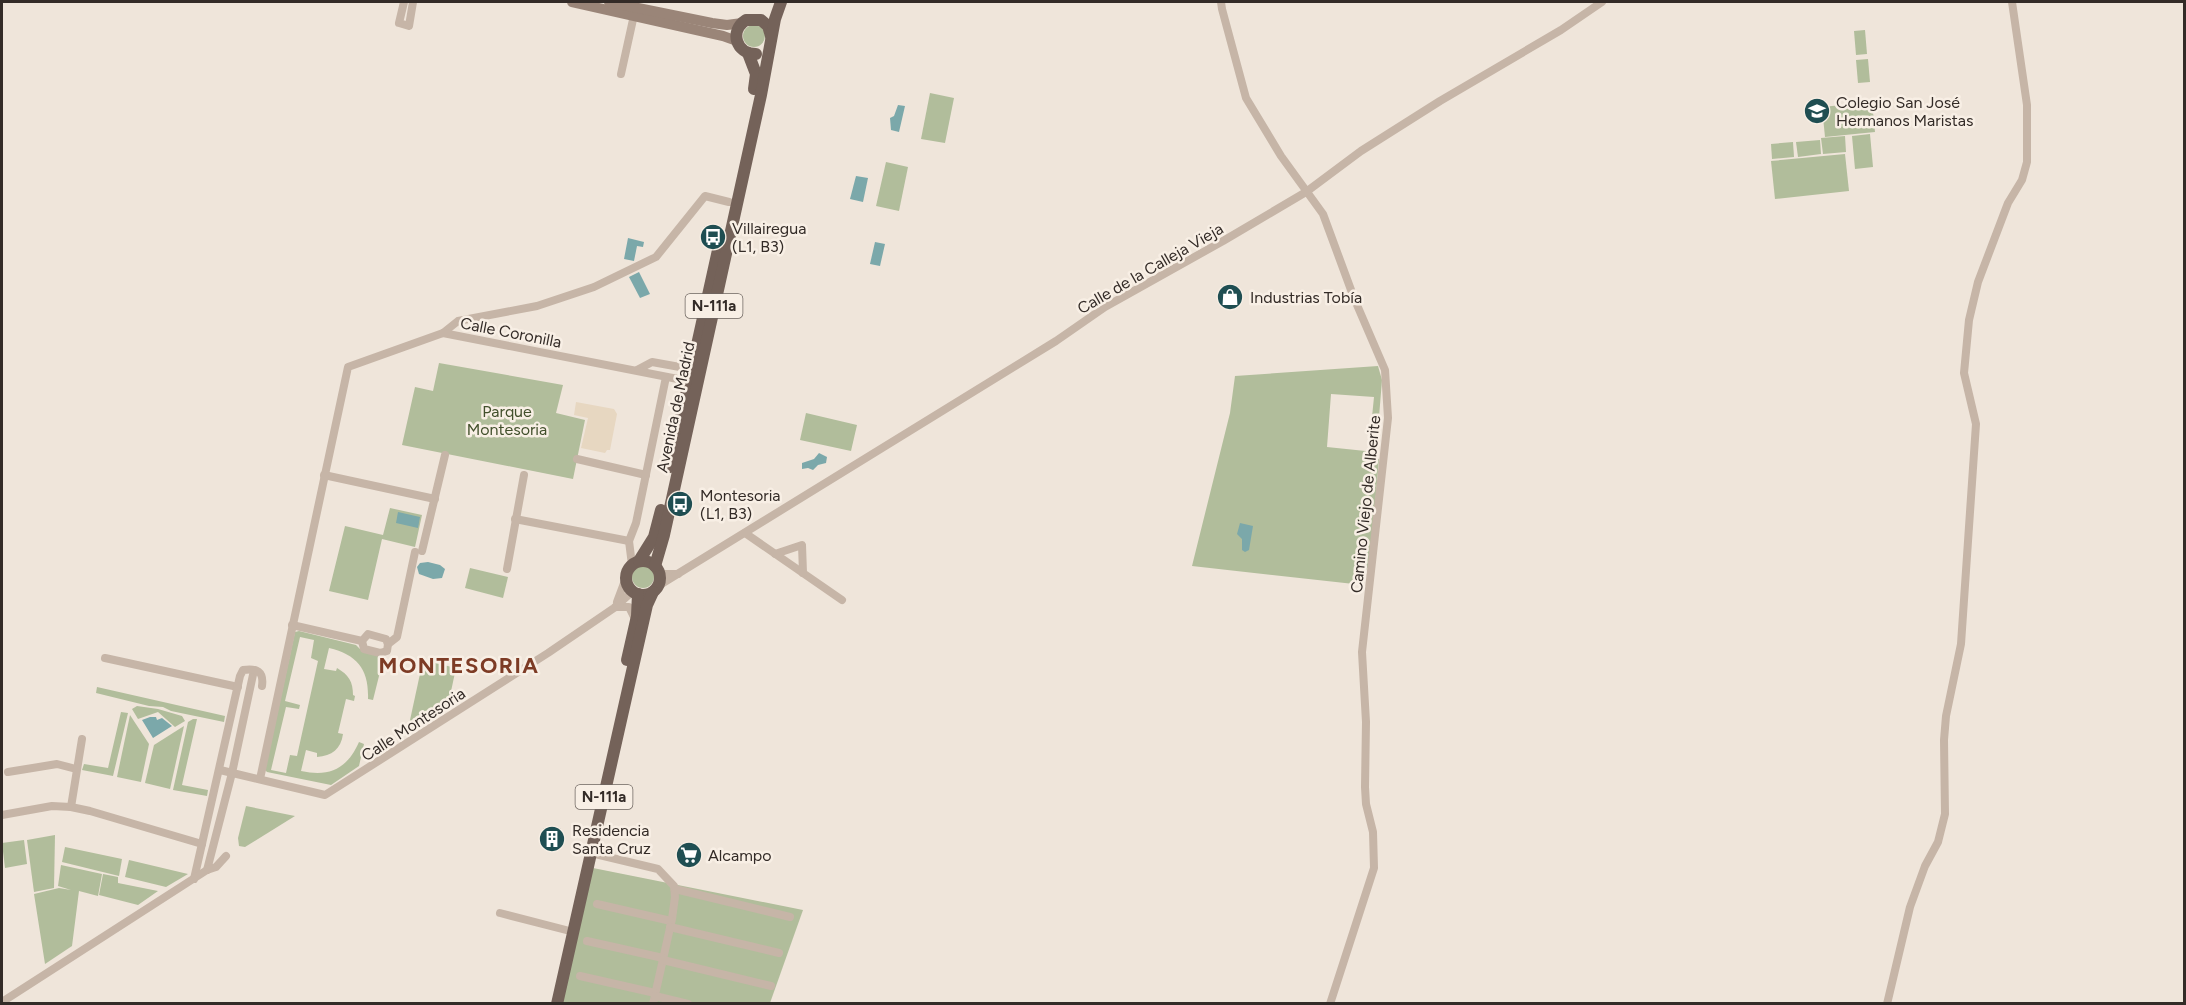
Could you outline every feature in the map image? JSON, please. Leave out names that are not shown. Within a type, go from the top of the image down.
[{"type":"main road","points":[[572,2],[723,36],[736,41],[743,51],[748,53],[760,53],[770,40],[768,26],[756,19]]},
{"type":"main road","points":[[609,2],[727,25],[756,19],[774,2]]},
{"type":"main road","name":"Avenida de Madrid","points":[[557,1004],[647,605],[656,579],[761,95],[770,40],[781,2]]},
{"type":"main road","points":[[736,41],[736,31],[742,23]]},
{"type":"main road","name":"Avenida de Madrid","points":[[636,563],[649,546],[657,528],[729,202],[756,79],[754,66],[748,53]]},
{"type":"main road","points":[[626,578],[635,592],[648,594],[656,579],[645,561],[636,563]]},
{"type":"main road","name":"N-111a","points":[[626,578],[626,573],[636,563]]},
{"type":"main road","name":"N-111a","points":[[549,1004],[636,622],[639,607],[635,592]]},
{"type":"street","points":[[404,2],[399,23],[409,26],[413,2]]},
{"type":"street","name":"Camino Viejo de Alberite","points":[[1221,2],[1246,98],[1281,156],[1323,214],[1354,298],[1385,370],[1388,424],[1362,652],[1366,722],[1365,787],[1366,804],[1373,832],[1374,868],[1330,1004]]},
{"type":"street","name":"Calle de la Calleja Vieja","points":[[679,574],[1047,347],[1105,307],[1306,192],[1361,151],[1440,101],[1561,30],[1602,2]]},
{"type":"street","points":[[1887,1004],[1910,907],[1925,866],[1938,842],[1944,814],[1944,740],[1946,716],[1961,644],[1976,424],[1964,373],[1969,320],[1978,282],[2008,203],[2022,180],[2027,162],[2027,105],[2012,2]]},
{"type":"street","points":[[621,74],[634,15]]},
{"type":"street","points":[[443,333],[458,321],[537,306],[594,287],[656,257],[705,196],[729,202]]},
{"type":"street","name":"Calle Coronilla","points":[[324,475],[348,367],[443,333],[666,377],[689,375]]},
{"type":"street","name":"Calle Coronilla","points":[[637,370],[652,362],[689,375]]},
{"type":"street","points":[[636,563],[629,541],[636,523],[666,377]]},
{"type":"street","points":[[388,644],[397,637],[445,455]]},
{"type":"street","points":[[577,459],[646,475]]},
{"type":"street","points":[[260,779],[324,475],[435,499]]},
{"type":"street","points":[[507,569],[524,475]]},
{"type":"street","points":[[515,519],[629,541]]},
{"type":"street","points":[[745,533],[842,600]]},
{"type":"street","points":[[775,554],[802,545],[803,573]]},
{"type":"street","points":[[656,579],[679,574]]},
{"type":"street","points":[[656,579],[679,574]]},
{"type":"street","points":[[626,578],[614,608],[629,607],[636,622]]},
{"type":"street","name":"Calle Montesoria","points":[[220,770],[326,795],[548,653],[635,592]]},
{"type":"street","points":[[292,625],[362,641]]},
{"type":"street","points":[[368,634],[386,639],[387,651],[380,653],[364,649],[362,641],[368,634]]},
{"type":"street","points":[[105,658],[238,687]]},
{"type":"street","points":[[194,879],[243,670],[254,670],[261,673],[264,677],[262,686]]},
{"type":"street","points":[[207,870],[232,773],[254,670]]},
{"type":"street","points":[[71,807],[82,739]]},
{"type":"street","points":[[8,772],[57,764],[76,769]]},
{"type":"street","points":[[2,815],[52,806],[71,807],[202,844]]},
{"type":"street","points":[[591,853],[658,869],[674,886],[675,897],[671,924],[654,997]]},
{"type":"street","points":[[2,1002],[207,870],[216,867],[226,856]]},
{"type":"street","points":[[675,890],[790,917]]},
{"type":"street","points":[[597,904],[779,953]]},
{"type":"street","points":[[500,913],[566,930]]},
{"type":"street","points":[[587,941],[771,986]]},
{"type":"street","points":[[580,976],[688,1004]]},
{"type":"green space","points":[[754,25],[762,28],[765,36],[762,44],[754,47],[746,44],[743,36],[746,28]]},
{"type":"green space","points":[[1865,30],[1867,54],[1856,55],[1854,31]]},
{"type":"green space","points":[[1868,59],[1870,82],[1858,83],[1856,60]]},
{"type":"green space","points":[[930,93],[954,98],[945,143],[921,139]]},
{"type":"green space","points":[[1872,102],[1875,132],[1825,137],[1822,107]]},
{"type":"green space","points":[[1870,134],[1873,167],[1855,169],[1852,136]]},
{"type":"green space","points":[[1845,136],[1846,152],[1823,154],[1821,138]]},
{"type":"green space","points":[[1820,140],[1821,154],[1798,157],[1796,142]]},
{"type":"green space","points":[[1793,142],[1794,157],[1772,159],[1771,144]]},
{"type":"green space","points":[[1845,154],[1849,191],[1775,199],[1771,161]]},
{"type":"green space","points":[[886,162],[908,167],[899,211],[876,206]]},
{"type":"green space","name":"Parque Montesoria","points":[[439,363],[563,385],[556,413],[585,420],[573,479],[402,445],[415,387],[433,391]]},
{"type":"green space","points":[[1378,366],[1382,380],[1379,417],[1372,417],[1374,397],[1331,394],[1327,447],[1375,452],[1375,458],[1379,459],[1370,565],[1365,571],[1363,585],[1192,566],[1230,413],[1235,376]]},
{"type":"green space","points":[[806,413],[857,425],[851,451],[800,440]]},
{"type":"green space","points":[[390,508],[422,515],[415,547],[382,539],[368,600],[329,591],[345,526],[383,535]]},
{"type":"green space","points":[[643,566],[651,569],[654,577],[651,585],[643,588],[635,585],[632,577],[635,569]]},
{"type":"green space","points":[[470,568],[508,577],[503,598],[465,588]]},
{"type":"green space","points":[[299,631],[356,645],[361,650],[381,656],[383,660],[373,700],[368,699],[366,680],[360,665],[347,655],[329,648],[324,669],[336,671],[337,668],[345,673],[352,686],[354,701],[346,699],[338,733],[343,734],[338,748],[327,755],[317,757],[317,753],[306,750],[301,771],[321,773],[336,769],[349,759],[359,742],[364,744],[359,766],[331,785],[265,770],[295,632]],"holes":[[[300,637],[314,640],[311,658],[318,661],[297,756],[290,755],[286,773],[271,770],[286,707],[299,709],[300,705],[285,701]]]},
{"type":"green space","points":[[423,660],[456,668],[447,710],[407,734]]},
{"type":"green space","points":[[97,687],[225,716],[224,722],[96,693]]},
{"type":"green space","points":[[137,706],[182,716],[185,721],[175,727],[158,712],[138,719],[132,709]]},
{"type":"green space","points":[[121,712],[128,713],[113,776],[82,770],[84,764],[108,768]]},
{"type":"green space","points":[[130,715],[149,744],[141,782],[117,777]]},
{"type":"green space","points":[[197,719],[182,785],[208,790],[207,796],[173,790],[188,722]]},
{"type":"green space","points":[[184,726],[170,789],[145,783],[154,745]]},
{"type":"green space","points":[[246,806],[295,816],[245,847],[239,846],[238,838]]},
{"type":"green space","points":[[55,835],[54,888],[34,892],[27,840]]},
{"type":"green space","points":[[24,840],[27,864],[5,868],[2,843]]},
{"type":"green space","points":[[65,847],[122,859],[119,876],[62,862]]},
{"type":"green space","points":[[129,860],[188,874],[166,887],[125,877]]},
{"type":"green space","points":[[61,865],[102,874],[98,896],[79,891],[72,946],[45,964],[34,894],[59,888],[71,890],[58,886]]},
{"type":"green space","points":[[588,867],[803,910],[770,1003],[560,1004]]},
{"type":"green space","points":[[103,874],[118,877],[118,883],[158,891],[138,905],[99,895]]},
{"type":"shaded area","points":[[576,402],[614,409],[617,414],[610,450],[605,453],[581,448],[588,418],[574,415]]},
{"type":"water","points":[[898,105],[905,106],[899,132],[891,130],[890,118],[894,116]]},
{"type":"water","points":[[856,176],[868,178],[863,202],[850,199]]},
{"type":"water","points":[[628,238],[644,242],[643,247],[637,246],[634,261],[624,259]]},
{"type":"water","points":[[875,242],[885,244],[880,266],[870,264]]},
{"type":"water","points":[[639,272],[650,294],[640,298],[629,277]]},
{"type":"water","points":[[819,453],[827,457],[826,463],[818,465],[813,470],[802,469],[802,463],[814,459]]},
{"type":"water","points":[[398,512],[420,517],[418,528],[396,523]]},
{"type":"water","points":[[1240,523],[1253,526],[1249,550],[1245,552],[1242,550],[1242,539],[1237,534]]},
{"type":"water","points":[[428,562],[445,569],[442,578],[433,579],[419,574],[417,567],[420,563]]},
{"type":"water","points":[[156,717],[157,720],[162,718],[172,726],[153,738],[142,720]]},
{"type":"place","name":"Colegio San José Hermanos Maristas","points":[[1817,111]]},
{"type":"place","name":"Villairegua (L1, B3)","points":[[713,237]]},
{"type":"place","name":"Industrias Tobía","points":[[1230,297]]},
{"type":"place","name":"Montesoria (L1, B3)","points":[[680,504]]},
{"type":"place","name":"Residencia Santa Cruz","points":[[552,839]]},
{"type":"place","name":"Alcampo","points":[[689,855]]},
{"type":"district","name":"MONTESORIA","points":[[459,665]]}]
